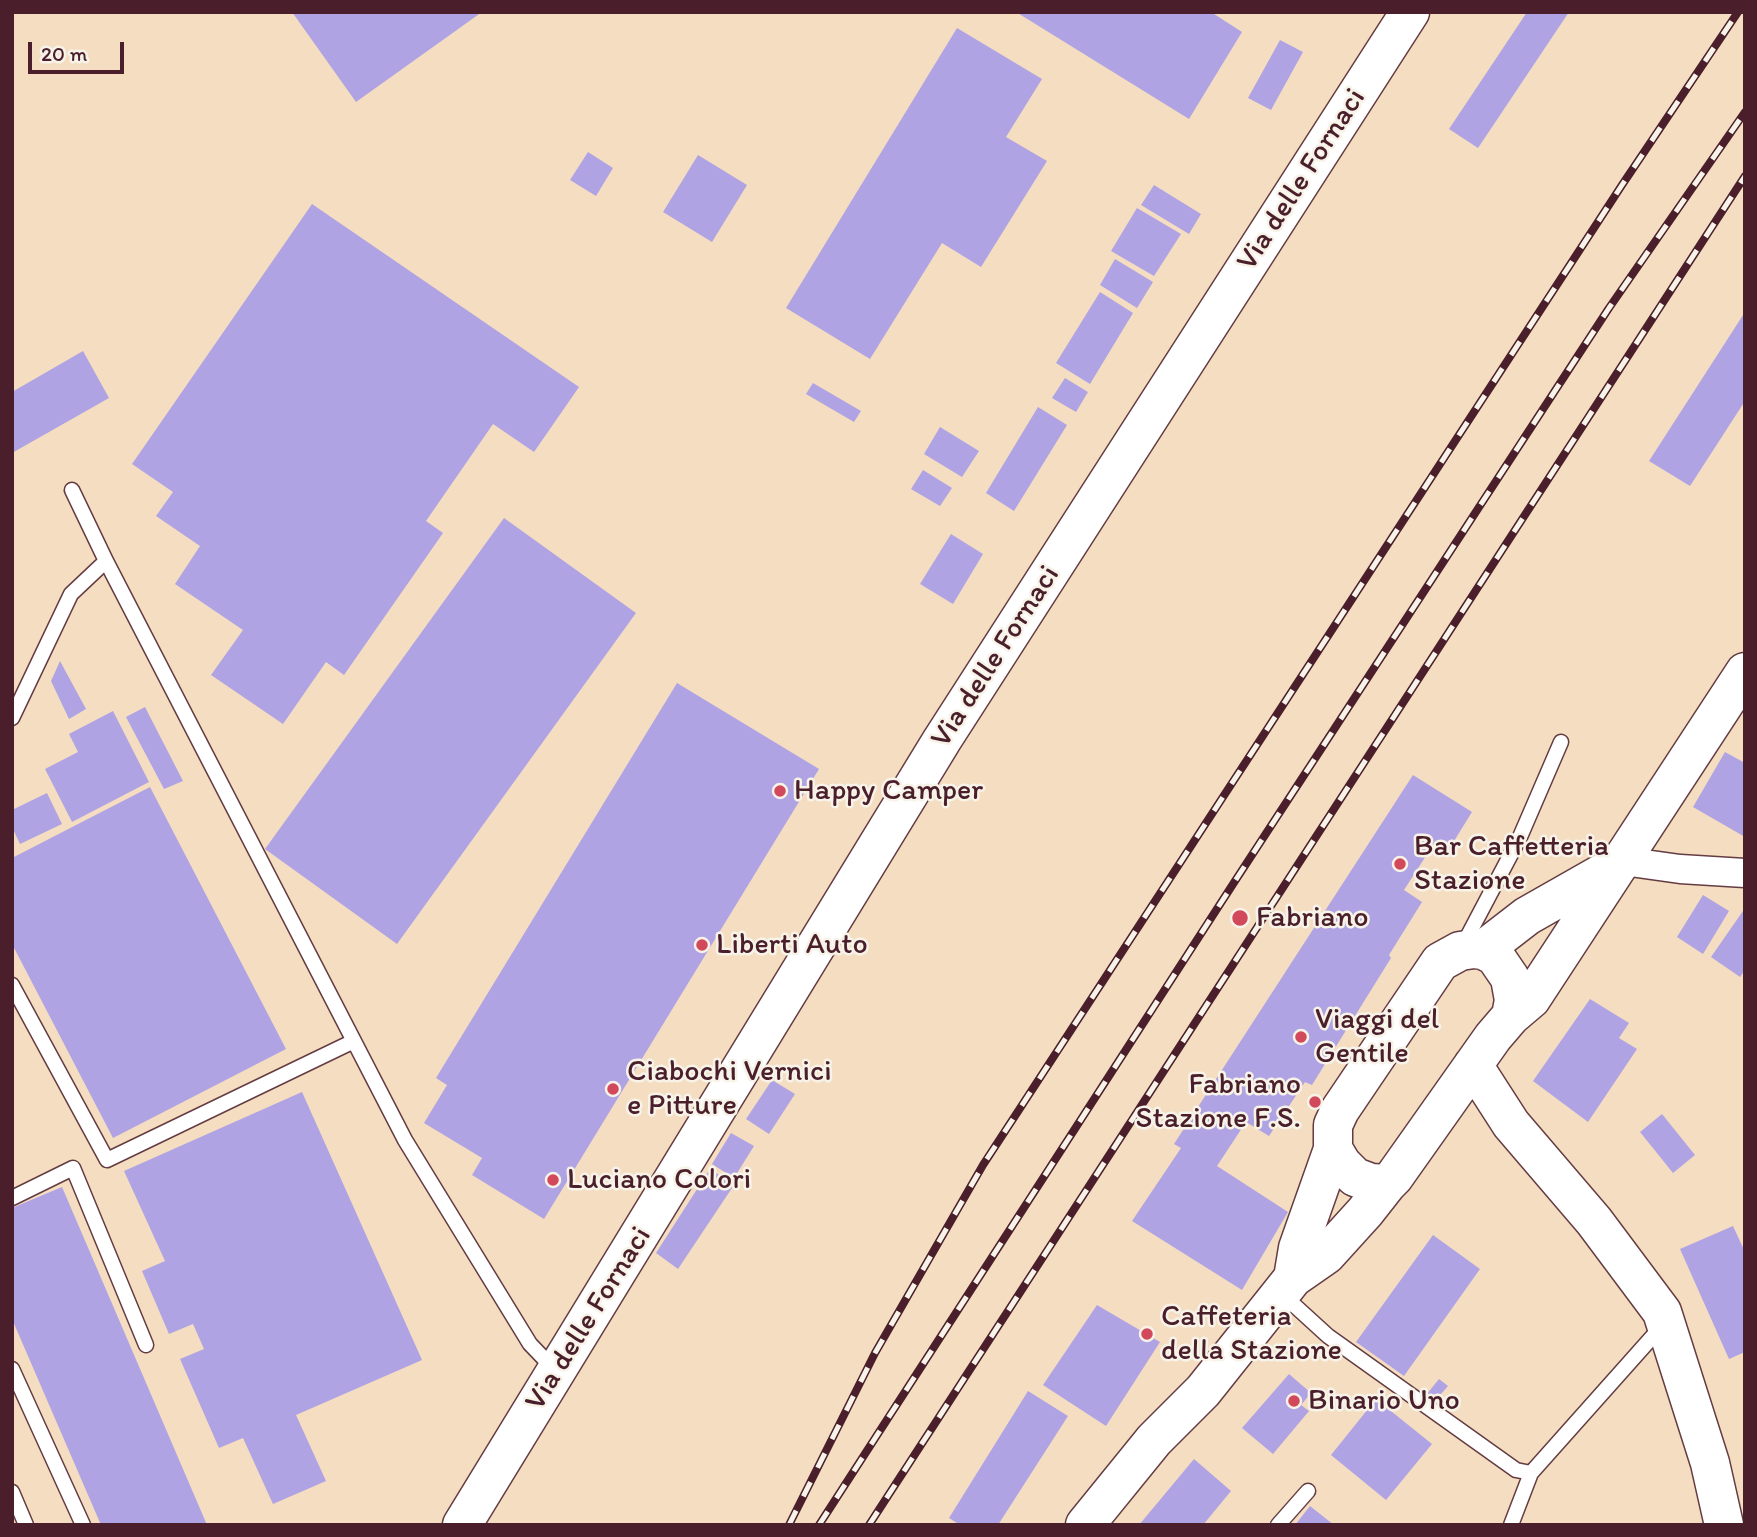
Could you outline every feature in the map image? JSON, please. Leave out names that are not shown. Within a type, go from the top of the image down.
[{"type":"street","name":"Via delle Fornaci","points":[[462,1525],[942,740],[1410,12]]},
{"type":"street","points":[[1085,1525],[1154,1440],[1203,1391],[1287,1286],[1326,1255],[1366,1212],[1401,1168],[1473,1065],[1511,1016],[1531,999],[1745,672]]},
{"type":"street","points":[[1287,1286],[1333,1149],[1333,1125],[1339,1110],[1440,962],[1471,950],[1623,862],[1745,873]]},
{"type":"street","points":[[1471,950],[1495,956],[1510,978],[1514,1000],[1511,1016]]},
{"type":"street","points":[[1473,1065],[1511,1124],[1594,1221],[1662,1312],[1710,1463],[1724,1525]]},
{"type":"street","points":[[1445,1103],[1468,1105],[1511,1124]]},
{"type":"street","points":[[1333,1149],[1342,1164],[1355,1177],[1371,1183],[1387,1184]]},
{"type":"lane","points":[[72,490],[106,561],[405,1140],[530,1344],[557,1372]]},
{"type":"lane","points":[[12,718],[71,594],[106,561]]},
{"type":"lane","points":[[1471,950],[1561,742]]},
{"type":"lane","points":[[12,985],[107,1160],[354,1041]]},
{"type":"lane","points":[[12,1198],[73,1168],[146,1345]]},
{"type":"lane","points":[[1287,1286],[1328,1336],[1523,1472]]},
{"type":"lane","points":[[1511,1525],[1523,1472],[1665,1322]]},
{"type":"lane","points":[[12,1369],[83,1525]]},
{"type":"lane","points":[[1278,1525],[1308,1491]]},
{"type":"lane","points":[[12,1492],[26,1525]]},
{"type":"building","points":[[292,12],[482,12],[356,102]]},
{"type":"building","points":[[1016,12],[1211,12],[1242,32],[1189,119]]},
{"type":"building","points":[[1527,12],[1569,12],[1478,148],[1449,129]]},
{"type":"building","points":[[957,28],[1042,79],[1006,137],[1047,161],[981,267],[942,243],[870,359],[786,308]]},
{"type":"building","points":[[1280,40],[1303,52],[1271,110],[1248,98]]},
{"type":"building","points":[[588,152],[613,168],[596,196],[570,180]]},
{"type":"building","points":[[698,155],[747,185],[712,242],[663,212]]},
{"type":"building","points":[[1154,185],[1201,214],[1189,234],[1141,205]]},
{"type":"building","points":[[312,204],[579,387],[534,452],[493,424],[426,521],[443,533],[344,675],[326,662],[283,724],[211,675],[243,630],[175,584],[200,546],[156,516],[173,492],[132,464]]},
{"type":"building","points":[[1137,208],[1181,234],[1154,276],[1111,251]]},
{"type":"building","points":[[1115,259],[1153,282],[1137,308],[1100,285]]},
{"type":"building","points":[[1100,292],[1133,313],[1090,384],[1056,363]]},
{"type":"building","points":[[1745,312],[1745,401],[1690,486],[1649,461]]},
{"type":"building","points":[[83,351],[109,398],[12,453],[12,392]]},
{"type":"building","points":[[1065,378],[1088,392],[1076,412],[1052,398]]},
{"type":"building","points":[[813,383],[861,411],[854,422],[806,394]]},
{"type":"building","points":[[1038,407],[1067,425],[1014,511],[986,493]]},
{"type":"building","points":[[940,427],[979,451],[962,477],[924,454]]},
{"type":"building","points":[[923,470],[952,488],[940,506],[911,489]]},
{"type":"building","points":[[504,518],[636,613],[397,944],[265,849]]},
{"type":"building","points":[[951,534],[983,554],[953,604],[920,584]]},
{"type":"building","points":[[60,661],[86,709],[69,719],[51,681]]},
{"type":"building","points":[[677,683],[819,769],[544,1219],[472,1175],[482,1158],[424,1123],[447,1085],[436,1078]]},
{"type":"building","points":[[145,707],[183,781],[164,789],[126,717]]},
{"type":"building","points":[[113,711],[149,782],[72,822],[45,769],[78,752],[69,734]]},
{"type":"building","points":[[1725,752],[1745,763],[1745,837],[1693,807]]},
{"type":"building","name":"Fabriano","points":[[1413,775],[1472,812],[1446,854],[1433,845],[1404,890],[1422,902],[1389,955],[1391,958],[1312,1085],[1305,1082],[1269,1136],[1246,1122],[1217,1166],[1288,1212],[1242,1290],[1132,1221],[1181,1148],[1174,1144]]},
{"type":"building","points":[[150,787],[286,1049],[113,1138],[12,944],[12,858]]},
{"type":"building","points":[[47,793],[62,824],[20,844],[12,827],[12,810]]},
{"type":"building","points":[[1703,895],[1729,911],[1703,954],[1677,937]]},
{"type":"building","points":[[1745,908],[1745,970],[1740,977],[1711,957]]},
{"type":"building","points":[[1590,999],[1629,1023],[1619,1038],[1637,1049],[1588,1122],[1533,1081]]},
{"type":"building","points":[[772,1080],[795,1094],[769,1134],[746,1119]]},
{"type":"building","points":[[302,1092],[422,1360],[296,1415],[326,1481],[273,1504],[243,1438],[219,1448],[180,1359],[204,1349],[193,1324],[169,1334],[142,1271],[165,1261],[124,1171]]},
{"type":"building","points":[[1662,1114],[1695,1155],[1673,1173],[1640,1132]]},
{"type":"building","points":[[731,1133],[754,1146],[734,1178],[712,1164]]},
{"type":"building","points":[[710,1169],[734,1185],[678,1269],[656,1253]]},
{"type":"building","points":[[62,1187],[207,1525],[101,1525],[12,1319],[12,1208]]},
{"type":"building","points":[[1733,1226],[1745,1252],[1745,1352],[1729,1359],[1680,1249]]},
{"type":"building","points":[[1433,1235],[1480,1269],[1404,1376],[1356,1342]]},
{"type":"building","points":[[1097,1305],[1160,1342],[1106,1426],[1043,1385]]},
{"type":"building","points":[[1289,1374],[1311,1393],[1301,1405],[1309,1411],[1273,1454],[1242,1428]]},
{"type":"building","points":[[1439,1379],[1448,1386],[1434,1402],[1426,1395]]},
{"type":"building","points":[[1028,1391],[1068,1416],[998,1525],[960,1525],[949,1518]]},
{"type":"building","points":[[1376,1399],[1432,1444],[1386,1500],[1331,1455]]},
{"type":"building","points":[[1194,1459],[1231,1491],[1203,1525],[1139,1525]]},
{"type":"building","points":[[1310,1506],[1334,1525],[1295,1525]]},
{"type":"railway","points":[[789,1525],[875,1353],[983,1165],[1622,185],[1738,12]]},
{"type":"railway","points":[[819,1525],[1609,308],[1745,112]]},
{"type":"railway","points":[[869,1525],[1745,176]]},
{"type":"place","name":"Happy Camper","points":[[780,791]]},
{"type":"place","name":"Bar Caffetteria Stazione","points":[[1400,864]]},
{"type":"place","name":"Fabriano","points":[[1240,918]]},
{"type":"place","name":"Liberti Auto","points":[[702,945]]},
{"type":"place","name":"Viaggi del Gentile","points":[[1301,1037]]},
{"type":"place","name":"Ciabochi Vernici e Pitture","points":[[613,1089]]},
{"type":"place","name":"Fabriano Stazione F.S.","points":[[1315,1102]]},
{"type":"place","name":"Luciano Colori","points":[[553,1180]]},
{"type":"place","name":"Caffeteria della Stazione","points":[[1147,1334]]},
{"type":"place","name":"Binario Uno","points":[[1294,1401]]}]
